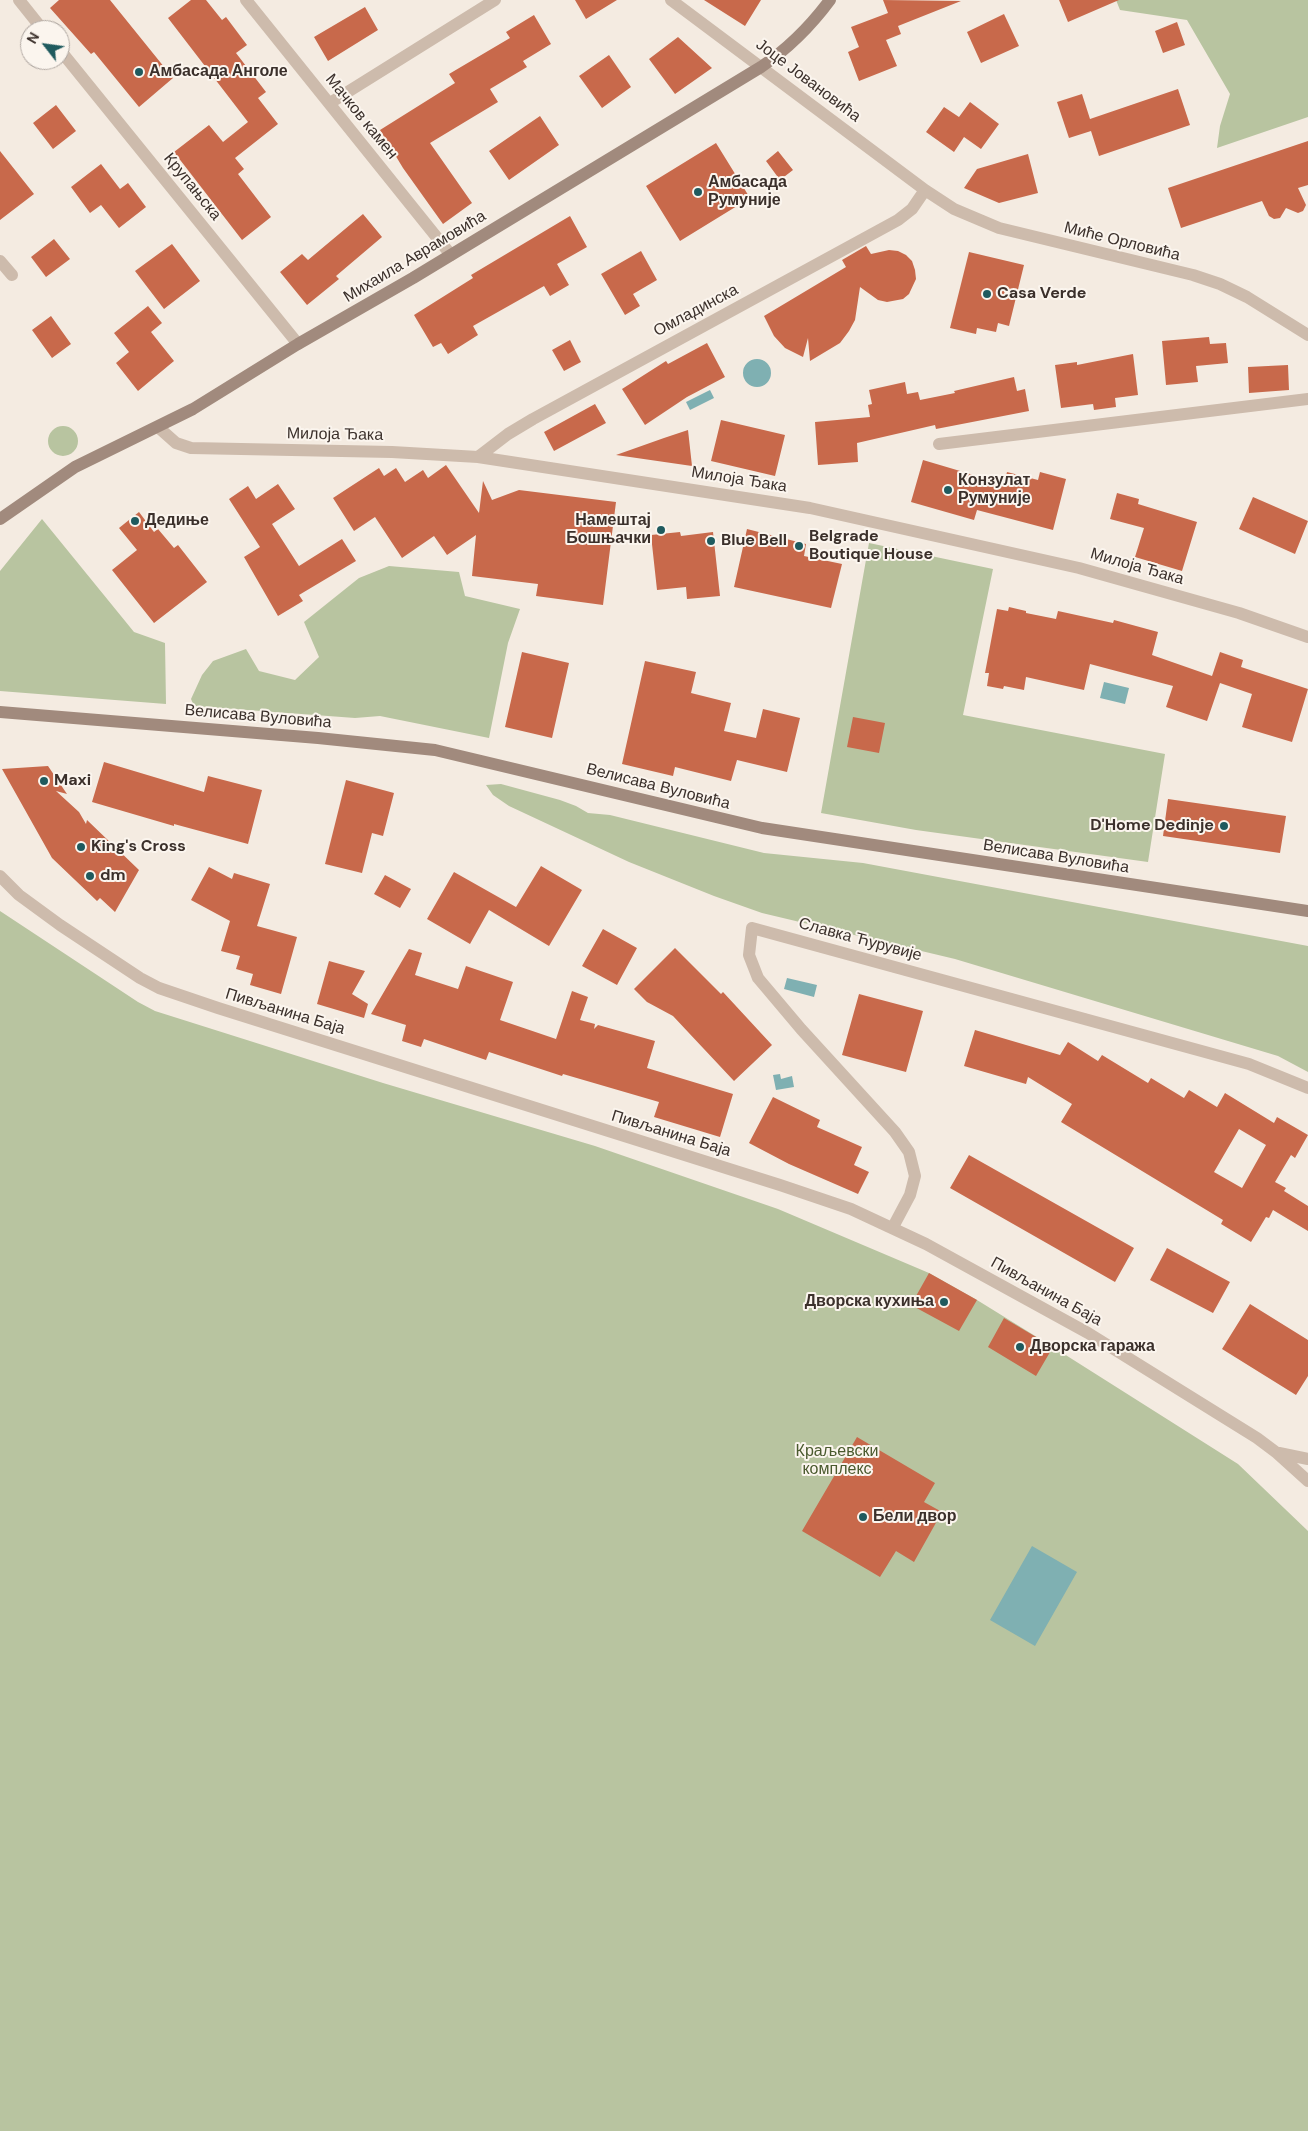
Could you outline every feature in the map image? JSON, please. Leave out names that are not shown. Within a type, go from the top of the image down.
[{"type":"street","points":[[19,0],[36,20]]},
{"type":"street","name":"Мачков камен","points":[[246,0],[451,255]]},
{"type":"street","points":[[330,103],[495,0]]},
{"type":"street","name":"Јоце Јовановића","points":[[671,0],[925,190]]},
{"type":"street","name":"Михаила Аврамовића","points":[[0,519],[75,467],[192,409],[761,67],[783,52],[804,32],[830,0]]},
{"type":"street","name":"Крупањска","points":[[70,62],[298,344]]},
{"type":"street","name":"Миће Орловића","points":[[925,190],[954,209],[999,228],[1192,275],[1220,284],[1308,335]]},
{"type":"street","name":"Омладинска","points":[[478,457],[508,434],[533,419],[898,220],[912,209],[925,190]]},
{"type":"street","points":[[0,260],[12,275]]},
{"type":"street","points":[[939,444],[1308,399]]},
{"type":"street","name":"Милоја Ђака","points":[[158,427],[176,443],[203,450],[392,452],[478,457],[810,508],[867,519],[1079,568],[1239,613],[1308,637]]},
{"type":"street","name":"Велисава Вуловића","points":[[0,712],[327,739],[435,750],[762,828],[1308,911]]},
{"type":"street","name":"Пивљанина Баја","points":[[0,876],[19,895],[67,930],[140,978],[159,988],[845,1206],[893,1227],[1088,1333],[1278,1453],[1308,1481]]},
{"type":"street","name":"Славка Ћурувије","points":[[893,1227],[910,1194],[915,1176],[909,1152],[895,1132],[758,978],[749,955],[752,928],[1249,1064],[1308,1088]]},
{"type":"street","points":[[1278,1453],[1308,1459]]},
{"type":"green space","points":[[1116,0],[1308,0],[1308,117],[1217,148],[1220,126],[1230,94],[1187,20],[1120,10]]},
{"type":"green space","points":[[63,426],[73,431],[78,441],[73,451],[63,456],[53,451],[48,441],[53,431]]},
{"type":"green space","points":[[42,519],[134,632],[165,643],[166,704],[0,691],[0,571]]},
{"type":"green space","points":[[869,543],[993,569],[963,715],[1165,754],[1148,862],[916,830],[821,813]]},
{"type":"green space","points":[[389,566],[459,572],[465,596],[520,609],[508,643],[489,738],[380,716],[355,718],[194,706],[191,699],[202,675],[213,661],[246,649],[259,671],[295,680],[319,657],[304,622],[359,578]]},
{"type":"green space","points":[[501,784],[560,800],[588,813],[610,815],[764,853],[863,863],[1308,946],[1308,1072],[1278,1056],[955,959],[762,913],[714,896],[629,862],[509,806],[493,795],[486,785]]},
{"type":"green space","name":"Краљевски комплекс","points":[[0,911],[138,1002],[155,1011],[383,1083],[595,1146],[778,1209],[929,1273],[977,1300],[1238,1464],[1308,1531],[1308,2131],[0,2131]]},
{"type":"water","points":[[757,359],[767,363],[771,373],[767,383],[757,387],[747,383],[743,373],[747,363]]},
{"type":"water","points":[[710,390],[714,398],[690,410],[686,402]]},
{"type":"water","points":[[1104,682],[1129,688],[1125,704],[1100,698]]},
{"type":"water","points":[[787,978],[817,985],[814,997],[784,989]]},
{"type":"water","points":[[780,1074],[781,1079],[792,1076],[794,1087],[776,1090],[773,1075]]},
{"type":"water","points":[[1032,1546],[1077,1572],[1035,1646],[990,1620]]},
{"type":"building","points":[[59,0],[110,0],[173,78],[139,107],[94,52],[91,54],[70,30],[70,20],[61,20],[50,8]]},
{"type":"building","points":[[191,0],[206,0],[222,20],[226,17],[247,45],[236,53],[266,92],[258,98],[278,124],[235,158],[244,169],[238,174],[271,217],[242,240],[174,152],[209,125],[223,142],[248,122],[168,18]]},
{"type":"building","points":[[575,0],[617,0],[586,19]]},
{"type":"building","points":[[704,0],[761,0],[745,26]]},
{"type":"building","points":[[883,0],[961,1],[898,26],[901,34],[886,40],[897,66],[859,81],[848,52],[859,47],[851,27],[888,13]]},
{"type":"building","points":[[1059,0],[1119,0],[1068,22]]},
{"type":"building","points":[[365,7],[378,30],[328,61],[314,37]]},
{"type":"building","points":[[1004,14],[1019,46],[981,63],[967,32]]},
{"type":"building","points":[[534,15],[551,44],[523,61],[527,67],[490,89],[498,102],[430,143],[472,203],[443,224],[403,168],[380,130],[455,83],[449,74],[510,38],[506,32]]},
{"type":"building","points":[[1177,22],[1185,45],[1163,53],[1155,31]]},
{"type":"building","points":[[678,37],[712,68],[675,94],[649,59]]},
{"type":"building","points":[[609,55],[631,87],[602,108],[579,76]]},
{"type":"building","points":[[1178,89],[1190,125],[1099,156],[1091,131],[1069,138],[1057,102],[1082,94],[1090,119]]},
{"type":"building","points":[[970,102],[999,124],[981,149],[964,137],[954,152],[926,132],[944,107],[959,117]]},
{"type":"building","points":[[56,105],[76,131],[53,149],[33,123]]},
{"type":"building","points":[[540,116],[559,145],[509,180],[489,151]]},
{"type":"building","points":[[1308,141],[1308,185],[1298,188],[1306,205],[1303,211],[1298,213],[1286,208],[1280,218],[1274,219],[1269,216],[1262,201],[1181,228],[1168,188]]},
{"type":"building","name":"Амбасада Румуније","points":[[716,143],[750,198],[680,241],[646,186]]},
{"type":"building","points":[[0,151],[34,194],[0,220]]},
{"type":"building","points":[[778,151],[793,170],[780,180],[766,161]]},
{"type":"building","points":[[1028,154],[1038,193],[999,203],[964,188],[977,169]]},
{"type":"building","points":[[101,164],[120,189],[128,183],[146,207],[119,228],[101,205],[90,213],[71,187]]},
{"type":"building","points":[[363,214],[382,237],[336,276],[339,279],[307,305],[280,272],[302,254],[308,260]]},
{"type":"building","points":[[570,216],[587,247],[557,264],[569,285],[550,296],[544,286],[473,326],[478,335],[448,354],[441,343],[433,347],[414,315],[473,278],[471,275]]},
{"type":"building","points":[[54,239],[70,259],[46,277],[31,257]]},
{"type":"building","points":[[172,244],[200,281],[164,309],[135,271]]},
{"type":"building","points":[[866,246],[871,254],[889,250],[898,251],[912,261],[916,279],[909,294],[903,299],[887,302],[878,300],[860,287],[855,320],[840,343],[810,361],[808,338],[803,357],[785,348],[774,336],[764,316],[846,267],[842,260]]},
{"type":"building","points":[[641,251],[657,280],[633,294],[640,306],[625,315],[601,274]]},
{"type":"building","name":"Casa Verde","points":[[969,252],[1024,265],[1009,326],[998,323],[996,332],[977,328],[976,334],[950,328]]},
{"type":"building","points":[[148,306],[162,323],[151,332],[174,361],[138,391],[116,363],[129,352],[114,333]]},
{"type":"building","points":[[51,316],[71,344],[52,358],[32,330]]},
{"type":"building","points":[[1209,337],[1210,344],[1226,343],[1228,363],[1196,366],[1198,382],[1166,385],[1162,341]]},
{"type":"building","points":[[570,340],[581,362],[564,371],[552,350]]},
{"type":"building","points":[[707,343],[725,377],[687,397],[645,425],[622,389],[666,361],[668,364]]},
{"type":"building","points":[[1133,354],[1138,395],[1115,398],[1116,407],[1094,410],[1093,404],[1061,408],[1055,365],[1077,362],[1077,365]]},
{"type":"building","points":[[1288,365],[1289,390],[1249,393],[1248,367]]},
{"type":"building","points":[[1014,377],[1017,391],[1025,389],[1029,411],[936,429],[935,425],[857,443],[858,462],[818,465],[815,422],[870,417],[868,405],[872,404],[869,390],[905,382],[907,394],[918,392],[920,400],[955,393],[954,391]]},
{"type":"building","points":[[595,404],[606,423],[554,451],[544,432]]},
{"type":"building","points":[[721,420],[785,435],[775,476],[711,461]]},
{"type":"building","points":[[688,430],[692,466],[616,455],[664,438]]},
{"type":"building","points":[[923,460],[1004,484],[1007,472],[1038,480],[1040,472],[1066,479],[1053,530],[977,510],[974,520],[911,502]]},
{"type":"building","points":[[446,465],[479,513],[483,481],[492,500],[519,490],[616,502],[603,605],[536,596],[538,584],[472,576],[476,535],[447,555],[434,536],[402,558],[375,517],[354,531],[333,498],[379,468],[384,476],[396,468],[405,482],[423,470],[428,478]]},
{"type":"building","points":[[278,484],[295,509],[272,524],[299,566],[342,539],[356,561],[299,595],[303,601],[278,616],[244,557],[260,547],[229,499],[248,486],[256,499]]},
{"type":"building","points":[[1117,493],[1139,499],[1138,504],[1197,522],[1182,571],[1135,557],[1144,528],[1110,519]]},
{"type":"building","points":[[1253,497],[1308,521],[1295,554],[1239,529]]},
{"type":"building","points":[[139,512],[154,532],[158,529],[174,548],[178,545],[207,582],[154,623],[112,570],[137,550],[119,528]]},
{"type":"building","points":[[747,529],[806,544],[804,556],[842,564],[831,608],[734,587]]},
{"type":"building","points":[[680,532],[681,536],[713,532],[720,596],[687,599],[686,587],[657,590],[651,535]]},
{"type":"building","points":[[1009,607],[1026,611],[1026,613],[1056,619],[1058,611],[1113,623],[1114,620],[1158,632],[1152,655],[1212,676],[1220,652],[1243,660],[1241,667],[1308,689],[1292,742],[1242,727],[1252,694],[1220,683],[1207,721],[1166,707],[1173,686],[1090,664],[1084,690],[1026,677],[1024,690],[1004,686],[1003,689],[987,686],[989,673],[985,673],[997,609],[1008,611]]},
{"type":"building","points":[[522,652],[569,663],[552,738],[505,727]]},
{"type":"building","points":[[645,661],[696,672],[691,693],[731,703],[724,731],[756,738],[763,709],[800,718],[787,772],[737,760],[731,781],[675,767],[673,776],[622,764]]},
{"type":"building","points":[[853,717],[885,723],[879,753],[847,747]]},
{"type":"building","points":[[104,762],[204,792],[208,776],[262,790],[248,844],[174,824],[174,826],[92,802]]},
{"type":"building","name":"King's Cross","points":[[48,766],[67,794],[56,791],[79,812],[86,824],[87,820],[139,870],[115,912],[100,898],[97,901],[52,858],[2,769]]},
{"type":"building","points":[[346,780],[394,793],[383,836],[372,833],[362,873],[325,864]]},
{"type":"building","name":"D'Home Dedinje","points":[[1168,799],[1286,816],[1280,853],[1163,836]]},
{"type":"building","points":[[541,866],[582,890],[549,946],[489,910],[470,944],[427,919],[454,872],[516,907]]},
{"type":"building","points":[[209,867],[232,879],[234,873],[270,884],[257,926],[297,937],[281,994],[250,985],[253,974],[236,969],[240,956],[221,951],[230,921],[191,900]]},
{"type":"building","points":[[385,875],[411,889],[400,908],[374,894]]},
{"type":"building","points":[[603,929],[637,948],[617,985],[582,966]]},
{"type":"building","points":[[675,948],[721,994],[723,992],[772,1045],[734,1081],[673,1016],[647,1002],[634,989]]},
{"type":"building","points":[[409,949],[422,953],[415,975],[458,989],[466,966],[513,982],[500,1020],[556,1039],[572,991],[588,997],[580,1020],[595,1024],[594,1029],[598,1025],[655,1041],[647,1068],[733,1094],[720,1137],[654,1117],[659,1102],[563,1074],[562,1076],[489,1052],[486,1060],[424,1039],[421,1047],[402,1041],[406,1025],[371,1014]]},
{"type":"building","points":[[329,961],[365,971],[352,994],[368,1004],[364,1018],[317,1004]]},
{"type":"building","points":[[859,994],[923,1011],[906,1072],[842,1055]]},
{"type":"building","points":[[975,1030],[1060,1055],[1068,1042],[1098,1061],[1102,1055],[1148,1083],[1151,1078],[1184,1098],[1189,1090],[1217,1107],[1225,1093],[1274,1123],[1277,1117],[1308,1135],[1295,1158],[1291,1155],[1275,1182],[1286,1188],[1284,1191],[1308,1206],[1308,1231],[1273,1210],[1269,1218],[1266,1217],[1251,1242],[1221,1224],[1223,1220],[1061,1122],[1072,1104],[1028,1077],[1026,1084],[964,1066]],"holes":[[[1239,1129],[1266,1145],[1242,1188],[1214,1172]]]},
{"type":"building","points":[[773,1097],[820,1120],[817,1127],[862,1147],[854,1165],[869,1172],[858,1194],[789,1164],[749,1143]]},
{"type":"building","points":[[969,1155],[1134,1248],[1115,1282],[950,1188]]},
{"type":"building","points":[[1167,1248],[1230,1282],[1213,1313],[1150,1280]]},
{"type":"building","name":"Дворска кухиња","points":[[929,1273],[977,1300],[959,1331],[911,1305]]},
{"type":"building","points":[[1250,1304],[1308,1340],[1308,1376],[1296,1395],[1222,1349]]},
{"type":"building","name":"Дворска гаража","points":[[1004,1318],[1053,1347],[1036,1376],[988,1347]]},
{"type":"building","name":"Бели двор","points":[[857,1437],[935,1483],[924,1502],[942,1512],[914,1562],[896,1551],[880,1577],[802,1531]]},
{"type":"place","name":"Амбасада Анголе","points":[[139,72]]},
{"type":"place","name":"Амбасада Румуније","points":[[698,192]]},
{"type":"place","name":"Casa Verde","points":[[987,294]]},
{"type":"place","name":"Конзулат Румуније","points":[[948,490]]},
{"type":"place","name":"Дедиње","points":[[135,521]]},
{"type":"place","name":"Намештај Бошњачки","points":[[661,530]]},
{"type":"place","name":"Blue Bell","points":[[711,541]]},
{"type":"place","name":"Belgrade Boutique House","points":[[799,546]]},
{"type":"place","name":"Maxi","points":[[44,781]]},
{"type":"place","name":"D'Home Dedinje","points":[[1224,826]]},
{"type":"place","name":"King's Cross","points":[[81,847]]},
{"type":"place","name":"dm","points":[[90,876]]},
{"type":"place","name":"Дворска кухиња","points":[[944,1302]]},
{"type":"place","name":"Дворска гаража","points":[[1020,1347]]},
{"type":"place","name":"Бели двор","points":[[863,1517]]}]
